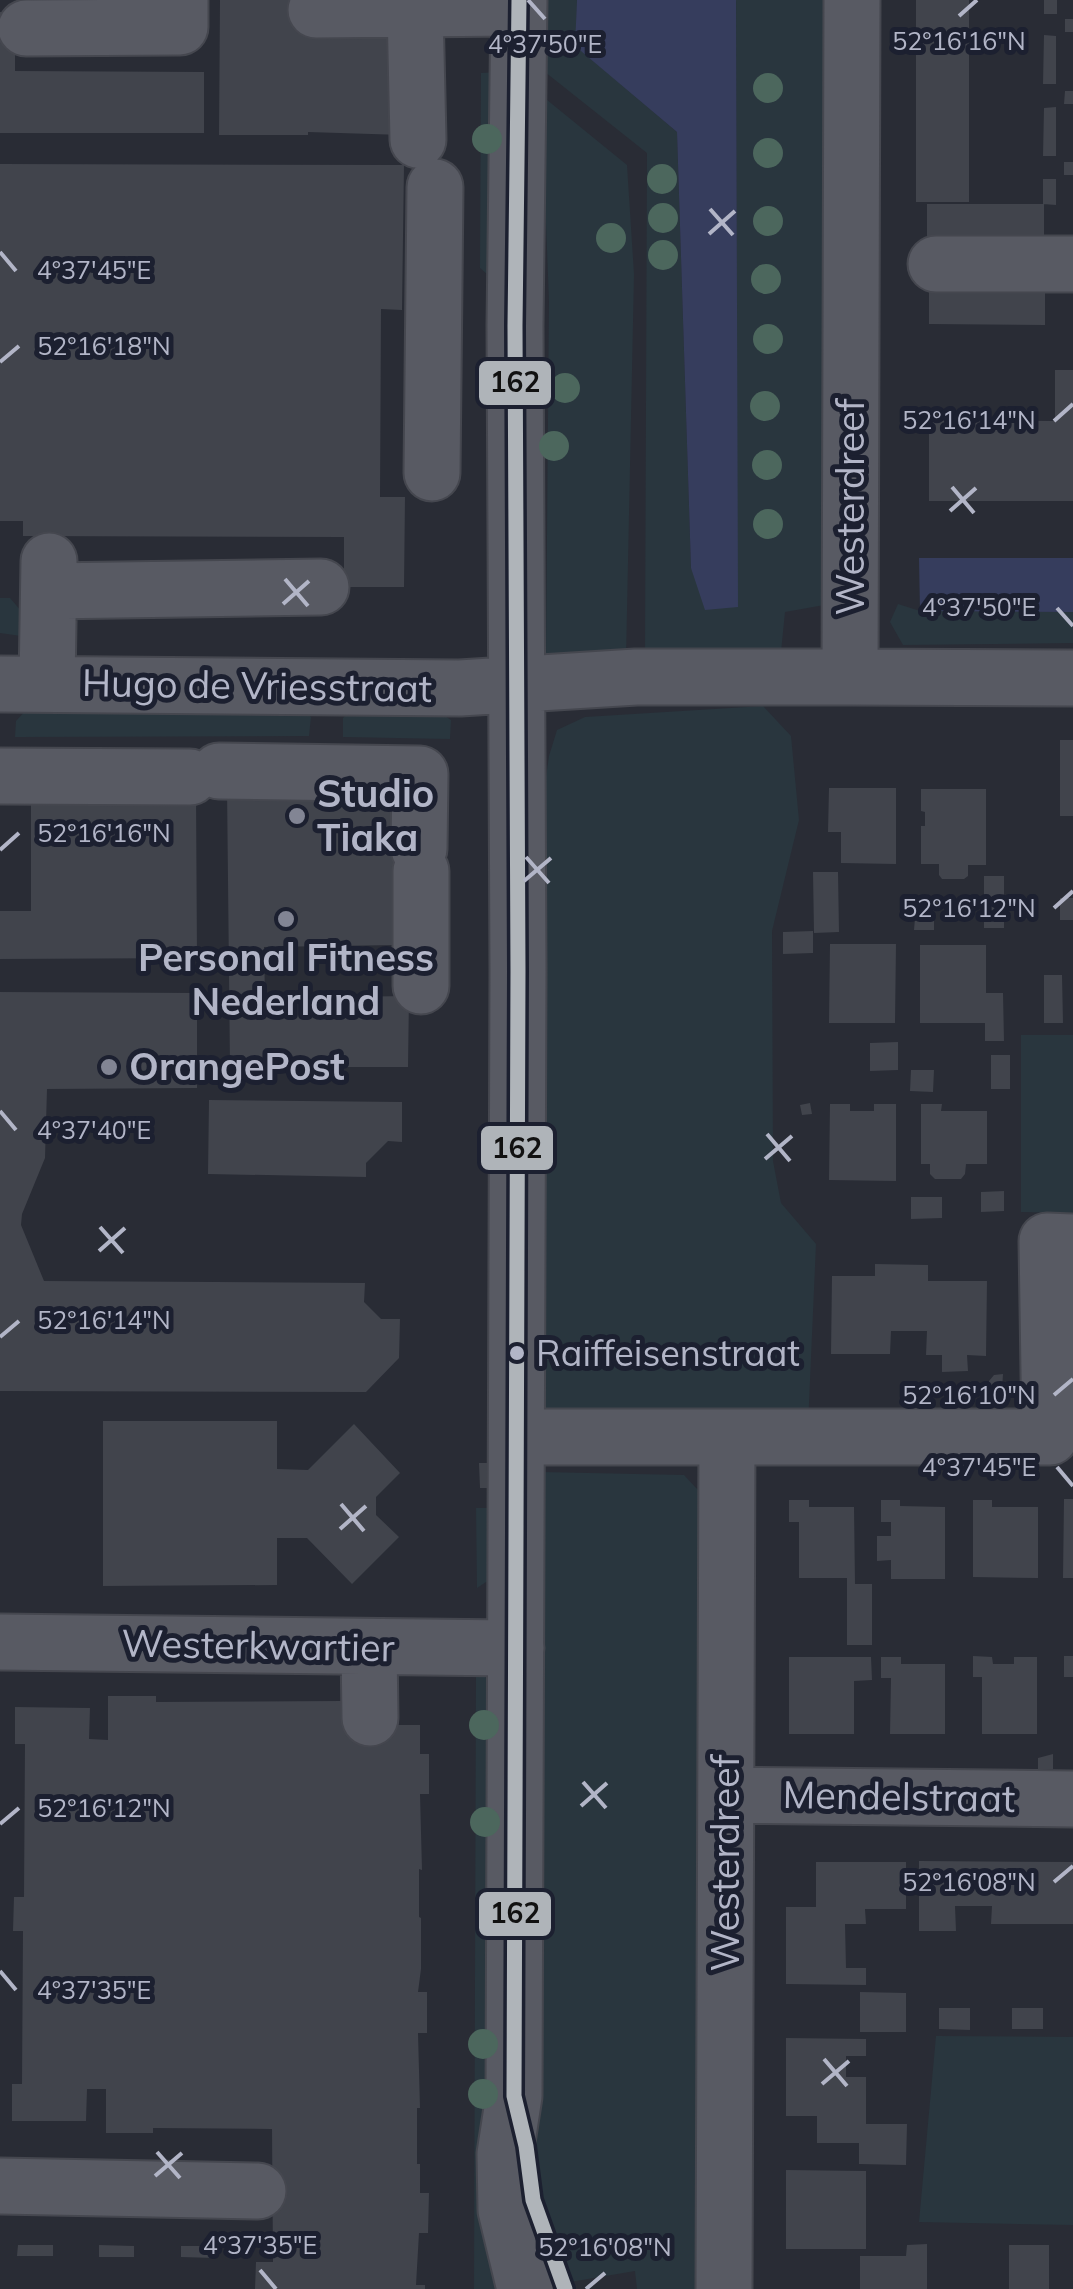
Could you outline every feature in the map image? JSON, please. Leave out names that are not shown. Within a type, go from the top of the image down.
[{"type":"street","points":[[26,28],[180,28],[180,0]]},
{"type":"street","name":"Westerdreef","points":[[850,677],[852,0]]},
{"type":"street","points":[[316,10],[518,4],[514,683],[518,1436],[514,2096],[505,2154],[506,2210],[525,2289]]},
{"type":"street","points":[[416,9],[427,164],[420,324],[432,473]]},
{"type":"street","points":[[936,264],[1073,264]]},
{"type":"street","points":[[420,324],[515,326]]},
{"type":"street","points":[[24,684],[49,576],[321,588]]},
{"type":"street","points":[[514,683],[636,677],[1073,678]]},
{"type":"street","name":"Hugo de Vriesstraat","points":[[24,684],[460,688],[514,683]]},
{"type":"street","points":[[324,772],[326,687]]},
{"type":"street","points":[[0,776],[420,774],[421,986]]},
{"type":"street","points":[[518,1436],[1062,1437],[1047,1242],[1073,1242]]},
{"type":"street","name":"Westerdreef","points":[[724,2289],[728,1438]]},
{"type":"street","name":"Westerkwartier","points":[[0,1642],[516,1648]]},
{"type":"street","points":[[369,1647],[370,1718]]},
{"type":"street","name":"Mendelstraat","points":[[726,1795],[1073,1799]]},
{"type":"street","points":[[514,2096],[533,2200],[565,2289]]},
{"type":"street","points":[[0,2186],[258,2191]]},
{"type":"shaded area","points":[[545,0],[577,0],[576,46],[677,132],[691,568],[737,607],[736,0],[829,0],[830,604],[785,612],[781,652],[645,656],[647,153],[545,72]]},
{"type":"shaded area","points":[[500,72],[495,273],[487,274],[480,268],[481,73]]},
{"type":"shaded area","points":[[541,95],[627,165],[634,274],[626,659],[546,654],[549,301]]},
{"type":"shaded area","points":[[0,598],[10,598],[22,612],[21,636],[0,633]]},
{"type":"shaded area","points":[[898,604],[920,611],[1073,612],[1073,643],[903,645],[890,622]]},
{"type":"shaded area","points":[[763,706],[791,736],[799,820],[772,931],[773,1161],[781,1203],[816,1244],[808,1426],[535,1420],[544,1333],[540,819],[557,730],[585,717]]},
{"type":"shaded area","points":[[26,710],[305,712],[311,717],[309,736],[15,737],[16,721]]},
{"type":"shaded area","points":[[350,711],[442,714],[451,720],[450,739],[343,737],[343,718]]},
{"type":"shaded area","points":[[1021,1035],[1073,1035],[1073,1213],[1021,1212]]},
{"type":"shaded area","points":[[541,1472],[684,1475],[711,1504],[706,2289],[637,2289],[635,2271],[529,2289]]},
{"type":"shaded area","points":[[476,1508],[489,1508],[488,1555],[492,1578],[477,1588]]},
{"type":"shaded area","points":[[476,1670],[490,1681],[516,2289],[474,2289]]},
{"type":"shaded area","points":[[936,2036],[1073,2037],[1073,2225],[919,2222]]},
{"type":"water","points":[[577,0],[736,0],[738,607],[705,610],[691,568],[677,132],[575,46]]},
{"type":"water","points":[[919,558],[1073,558],[1073,612],[920,611]]},
{"type":"building","points":[[220,0],[309,0],[404,22],[403,135],[219,135]]},
{"type":"building","points":[[916,0],[969,0],[969,202],[916,202]]},
{"type":"building","points":[[1044,0],[1057,0],[1057,14],[1044,14]]},
{"type":"building","points":[[0,12],[15,12],[15,71],[204,72],[204,133],[0,133]]},
{"type":"building","points":[[1065,19],[1073,19],[1073,32],[1065,32]]},
{"type":"building","points":[[1044,35],[1056,36],[1056,84],[1043,84]]},
{"type":"building","points":[[1065,91],[1073,91],[1073,104],[1064,104]]},
{"type":"building","points":[[1056,107],[1056,156],[1043,156],[1044,108]]},
{"type":"building","points":[[1064,162],[1073,162],[1073,175],[1064,175]]},
{"type":"building","points":[[0,164],[404,165],[402,310],[381,309],[380,497],[405,497],[404,587],[344,587],[344,537],[23,536],[23,521],[0,521]]},
{"type":"building","points":[[1043,179],[1056,179],[1056,205],[1043,204]]},
{"type":"building","points":[[927,204],[1044,204],[1044,241],[927,241]]},
{"type":"building","points":[[929,289],[1045,289],[1045,325],[929,324]]},
{"type":"building","points":[[1055,370],[1073,370],[1073,501],[929,501],[929,420],[1055,421]]},
{"type":"building","points":[[1060,740],[1073,740],[1073,816],[1060,816]]},
{"type":"building","points":[[396,785],[398,945],[264,947],[265,998],[409,996],[408,1067],[230,1067],[227,787]]},
{"type":"building","points":[[829,788],[896,788],[896,864],[841,863],[841,832],[828,832]]},
{"type":"building","points":[[921,789],[986,789],[986,865],[968,865],[968,876],[964,879],[942,879],[939,864],[921,864],[925,812],[921,811]]},
{"type":"building","points":[[31,792],[196,792],[197,958],[0,959],[0,911],[31,911]]},
{"type":"building","points":[[813,872],[838,872],[839,932],[814,933]]},
{"type":"building","points":[[984,876],[1004,876],[1004,928],[984,928]]},
{"type":"building","points":[[1060,898],[1073,898],[1073,920],[1060,920]]},
{"type":"building","points":[[916,906],[934,915],[934,930],[914,930]]},
{"type":"building","points":[[813,931],[813,953],[783,954],[783,932]]},
{"type":"building","points":[[830,944],[896,944],[895,1023],[829,1023]]},
{"type":"building","points":[[920,945],[986,945],[986,993],[1003,993],[1004,1041],[985,1041],[985,1023],[920,1023]]},
{"type":"building","points":[[1044,975],[1062,975],[1063,1023],[1044,1023]]},
{"type":"building","points":[[0,992],[197,993],[197,1088],[47,1089],[45,1158],[21,1225],[44,1281],[365,1283],[364,1302],[381,1319],[400,1319],[399,1358],[366,1392],[0,1391]]},
{"type":"building","points":[[898,1042],[898,1070],[870,1071],[870,1043]]},
{"type":"building","points":[[991,1055],[1010,1055],[1010,1089],[991,1089]]},
{"type":"building","points":[[911,1070],[934,1070],[933,1092],[910,1091]]},
{"type":"building","points":[[209,1100],[402,1102],[402,1142],[388,1141],[366,1163],[366,1177],[208,1174]]},
{"type":"building","points":[[810,1103],[812,1114],[802,1115],[800,1105]]},
{"type":"building","points":[[830,1104],[850,1104],[850,1111],[874,1111],[874,1104],[896,1104],[896,1181],[829,1180]]},
{"type":"building","points":[[921,1104],[942,1104],[941,1111],[987,1111],[987,1164],[966,1164],[961,1179],[935,1179],[930,1174],[930,1164],[921,1164]]},
{"type":"building","points":[[1004,1191],[1004,1211],[981,1212],[981,1192]]},
{"type":"building","points":[[911,1197],[942,1197],[942,1218],[911,1219]]},
{"type":"building","points":[[875,1264],[928,1265],[928,1281],[987,1281],[986,1356],[967,1355],[968,1371],[942,1372],[942,1355],[926,1355],[927,1331],[891,1331],[890,1354],[831,1354],[832,1276],[875,1276]]},
{"type":"building","points":[[545,1337],[555,1337],[554,1360],[544,1360]]},
{"type":"building","points":[[1003,1374],[1002,1389],[988,1389],[994,1375]]},
{"type":"building","points":[[103,1421],[277,1421],[277,1469],[308,1470],[354,1424],[400,1473],[376,1497],[376,1515],[399,1537],[352,1584],[307,1538],[277,1538],[277,1585],[103,1586]]},
{"type":"building","points":[[479,1463],[490,1463],[490,1488],[480,1488]]},
{"type":"building","points":[[1064,1499],[1073,1499],[1073,1578],[1063,1578]]},
{"type":"building","points":[[789,1500],[809,1500],[809,1507],[854,1507],[855,1584],[872,1584],[872,1645],[847,1645],[847,1578],[799,1578],[799,1522],[789,1522]]},
{"type":"building","points":[[881,1500],[900,1500],[900,1506],[945,1507],[945,1579],[891,1579],[891,1560],[877,1561],[877,1536],[891,1536],[891,1522],[881,1522]]},
{"type":"building","points":[[973,1500],[992,1500],[992,1507],[1038,1507],[1038,1578],[973,1577]]},
{"type":"building","points":[[973,1656],[992,1657],[993,1664],[1014,1664],[1014,1657],[1037,1657],[1037,1734],[982,1734],[982,1677],[973,1677]]},
{"type":"building","points":[[1064,1656],[1073,1656],[1073,1677],[1064,1677]]},
{"type":"building","points":[[789,1657],[871,1657],[872,1680],[854,1681],[854,1734],[789,1734]]},
{"type":"building","points":[[881,1657],[901,1657],[901,1664],[945,1664],[945,1734],[890,1734],[891,1678],[881,1678]]},
{"type":"building","points":[[108,1696],[156,1696],[156,1702],[342,1701],[342,1725],[420,1725],[420,1754],[429,1754],[429,1794],[420,1794],[418,1992],[427,1992],[427,2033],[418,2033],[417,2164],[420,2193],[429,2193],[428,2233],[419,2233],[416,2285],[425,2285],[425,2289],[255,2289],[256,2262],[273,2262],[272,2129],[153,2128],[153,2133],[106,2133],[106,2089],[87,2089],[86,2121],[12,2121],[12,2084],[22,2084],[23,1931],[13,1931],[14,1897],[24,1897],[25,1744],[15,1744],[15,1707],[90,1708],[89,1739],[108,1740]]},
{"type":"building","points":[[1053,1754],[1053,1769],[1038,1769],[1038,1758]]},
{"type":"building","points":[[919,1861],[1073,1862],[1073,1924],[991,1924],[992,1906],[955,1906],[956,1931],[919,1931]]},
{"type":"building","points":[[816,1862],[906,1862],[906,1909],[865,1909],[866,1924],[845,1924],[846,1968],[866,1968],[866,1985],[786,1984],[786,1907],[816,1907]]},
{"type":"building","points":[[860,1992],[906,1993],[906,2032],[860,2032]]},
{"type":"building","points":[[939,2008],[970,2008],[970,2030],[939,2029]]},
{"type":"building","points":[[1012,2008],[1043,2008],[1043,2029],[1012,2029]]},
{"type":"building","points":[[786,2038],[866,2039],[866,2056],[846,2056],[846,2077],[866,2077],[866,2124],[907,2124],[906,2165],[859,2164],[859,2143],[817,2143],[817,2116],[786,2116]]},
{"type":"building","points":[[786,2170],[866,2171],[866,2249],[786,2249]]},
{"type":"building","points":[[927,2244],[927,2289],[860,2289],[860,2256],[906,2256],[907,2245]]},
{"type":"building","points":[[18,2245],[53,2245],[53,2256],[17,2256]]},
{"type":"building","points":[[99,2245],[134,2246],[134,2257],[99,2257]]},
{"type":"building","points":[[1009,2245],[1049,2245],[1049,2289],[1009,2289]]},
{"type":"building","points":[[181,2246],[216,2246],[215,2258],[181,2257]]},
{"type":"transit line","name":"162","points":[[519,0],[515,326],[518,971],[514,2096],[533,2200],[565,2289]]},
{"type":"place","name":"Studio Tiaka","points":[[297,816]]},
{"type":"place","name":"Personal Fitness Nederland","points":[[286,919]]},
{"type":"place","name":"OrangePost","points":[[109,1067]]},
{"type":"place","name":"Raiffeisenstraat","points":[[517,1353]]}]
